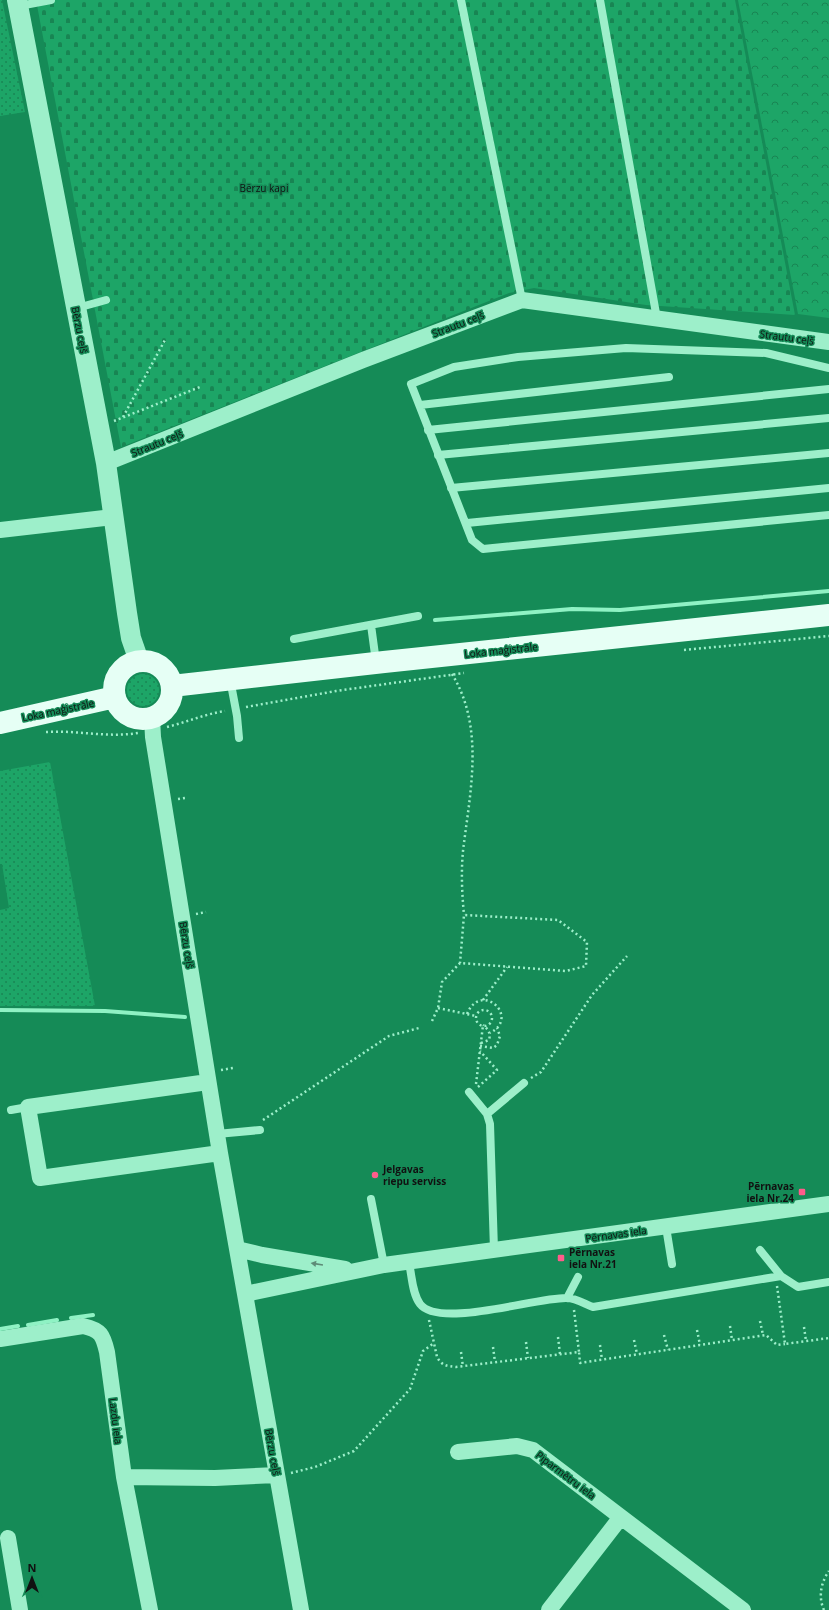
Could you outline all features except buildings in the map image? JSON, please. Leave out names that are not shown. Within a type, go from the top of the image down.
[{"type":"main road","name":"Loka maģistrāle","points":[[172,686],[829,615]]},
{"type":"main road","points":[[139,661],[148,661],[157,664],[170,677],[172,686],[172,696],[168,705],[161,713],[153,728],[143,719],[134,718],[125,713],[119,706],[115,697],[114,687],[122,670],[130,664],[139,661]]},
{"type":"main road","name":"Loka maģistrāle","points":[[0,723],[115,697]]},
{"type":"street","name":"Bērzu ceļš","points":[[17,3],[106,463],[129,626],[139,661]]},
{"type":"street","name":"Strautu ceļš","points":[[106,463],[369,358],[522,300],[829,342]]},
{"type":"street","points":[[0,530],[113,517]]},
{"type":"street","name":"Bērzu ceļš","points":[[153,728],[208,1082],[301,1610]]},
{"type":"street","points":[[208,1082],[28,1107],[40,1178],[220,1153]]},
{"type":"street","name":"Pērnavas iela","points":[[245,1294],[384,1265],[409,1263],[829,1204]]},
{"type":"street","points":[[237,1249],[262,1255],[355,1270]]},
{"type":"street","name":"Lazdu iela","points":[[0,1339],[83,1326],[96,1329],[104,1338],[108,1352],[124,1477],[150,1610]]},
{"type":"street","name":"Piparmētru iela","points":[[458,1452],[518,1446],[533,1450],[743,1610]]},
{"type":"street","points":[[124,1477],[215,1478],[277,1475]]},
{"type":"street","points":[[549,1610],[621,1517]]},
{"type":"street","points":[[8,1538],[20,1610]]},
{"type":"lane","points":[[17,3],[51,0]]},
{"type":"lane","points":[[461,0],[522,300]]},
{"type":"lane","points":[[600,0],[657,319]]},
{"type":"lane","points":[[76,308],[106,300]]},
{"type":"lane","points":[[829,368],[766,353],[626,348],[518,357],[454,367],[411,384],[472,540],[483,549],[829,515]]},
{"type":"lane","points":[[420,405],[669,378]]},
{"type":"lane","points":[[428,430],[829,389]]},
{"type":"lane","points":[[438,455],[829,418]]},
{"type":"lane","points":[[451,488],[829,453]]},
{"type":"lane","points":[[466,523],[829,488]]},
{"type":"lane","points":[[294,639],[418,616]]},
{"type":"lane","points":[[372,625],[376,663]]},
{"type":"lane","points":[[229,679],[239,738]]},
{"type":"lane","points":[[487,1114],[524,1083]]},
{"type":"lane","points":[[472,1091],[487,1114],[490,1124],[494,1250]]},
{"type":"lane","points":[[10,1110],[28,1107]]},
{"type":"lane","points":[[217,1134],[260,1130]]},
{"type":"lane","points":[[371,1199],[384,1265]]},
{"type":"lane","points":[[666,1227],[672,1264]]},
{"type":"lane","points":[[760,1250],[778,1277],[798,1287],[829,1282]]},
{"type":"lane","points":[[409,1263],[415,1291],[420,1304],[427,1310],[436,1313],[456,1314],[570,1299],[593,1307],[778,1277]]},
{"type":"lane","points":[[570,1299],[578,1277]]},
{"type":"path","points":[[123,418],[165,340]]},
{"type":"path","points":[[99,426],[200,387]]},
{"type":"path","points":[[676,650],[829,636]]},
{"type":"path","points":[[44,732],[62,731],[121,736],[153,728],[183,723],[211,713],[336,691],[469,672]]},
{"type":"path","points":[[432,1021],[438,1008],[442,982],[460,963],[464,915],[462,886],[463,852],[471,792],[473,751],[464,697],[452,674]]},
{"type":"path","points":[[460,963],[566,971],[586,966],[587,942],[558,920],[464,915]]},
{"type":"path","points":[[524,1083],[541,1072],[592,995],[627,956]]},
{"type":"path","points":[[467,1014],[473,1004],[483,1000],[507,966]]},
{"type":"path","points":[[481,1045],[489,1040],[490,1034],[497,1028],[501,1020],[499,1009],[494,1004],[483,1000]]},
{"type":"path","points":[[438,1008],[476,1016]]},
{"type":"path","points":[[476,1016],[481,1010],[486,1010],[490,1013],[491,1021],[488,1024],[483,1025]]},
{"type":"path","points":[[476,1016],[478,1023],[483,1025],[490,1034]]},
{"type":"path","points":[[472,1091],[481,1045],[483,1025]]},
{"type":"path","points":[[243,1131],[264,1119],[389,1036],[419,1028]]},
{"type":"path","points":[[481,1045],[492,1048],[497,1045],[500,1036],[497,1028]]},
{"type":"path","points":[[472,1091],[497,1070],[480,1051]]},
{"type":"path","points":[[778,1277],[785,1344]]},
{"type":"path","points":[[570,1299],[580,1363],[766,1335],[777,1345],[829,1338]]},
{"type":"path","points":[[427,1310],[436,1358],[446,1366],[463,1367],[579,1352]]},
{"type":"path","points":[[760,1321],[763,1336]]},
{"type":"path","points":[[730,1326],[732,1340]]},
{"type":"path","points":[[804,1327],[806,1341]]},
{"type":"path","points":[[697,1330],[700,1345]]},
{"type":"path","points":[[664,1335],[668,1350]]},
{"type":"path","points":[[558,1337],[560,1354]]},
{"type":"path","points":[[634,1340],[637,1354]]},
{"type":"path","points":[[526,1342],[528,1358]]},
{"type":"path","points":[[277,1475],[315,1467],[354,1450],[410,1389],[423,1351],[434,1343]]},
{"type":"path","points":[[600,1345],[602,1360]]},
{"type":"path","points":[[493,1347],[495,1362]]},
{"type":"path","points":[[460,1352],[463,1367]]},
{"type":"path","points":[[824,1610],[821,1593],[824,1579],[829,1571]]},
{"type":"green space","points":[[0,0],[2,0],[25,112],[0,116]]},
{"type":"green space","name":"Bērzu kapi","points":[[36,0],[735,0],[795,315],[646,305],[534,288],[509,293],[121,447]]},
{"type":"green space","points":[[738,0],[829,0],[829,318],[798,314]]},
{"type":"green space","points":[[140,674],[146,674],[156,681],[159,690],[158,696],[152,703],[146,706],[140,706],[130,699],[127,693],[127,687],[134,677]]},
{"type":"green space","points":[[50,762],[95,1006],[0,1006],[0,910],[9,908],[2,864],[0,864],[0,771]]},
{"type":"waterway","points":[[435,620],[572,609],[620,610],[829,591]]},
{"type":"waterway","points":[[0,1010],[105,1011],[185,1017]]},
{"type":"waterway","points":[[71,1318],[93,1315]]},
{"type":"waterway","points":[[28,1325],[57,1320]]},
{"type":"waterway","points":[[0,1329],[18,1326]]},
{"type":"place","name":"Jelgavas riepu serviss","points":[[375,1175]]},
{"type":"place","name":"Pērnavas iela Nr.24","points":[[802,1192]]},
{"type":"place","name":"Pērnavas iela Nr.21","points":[[561,1258]]}]
